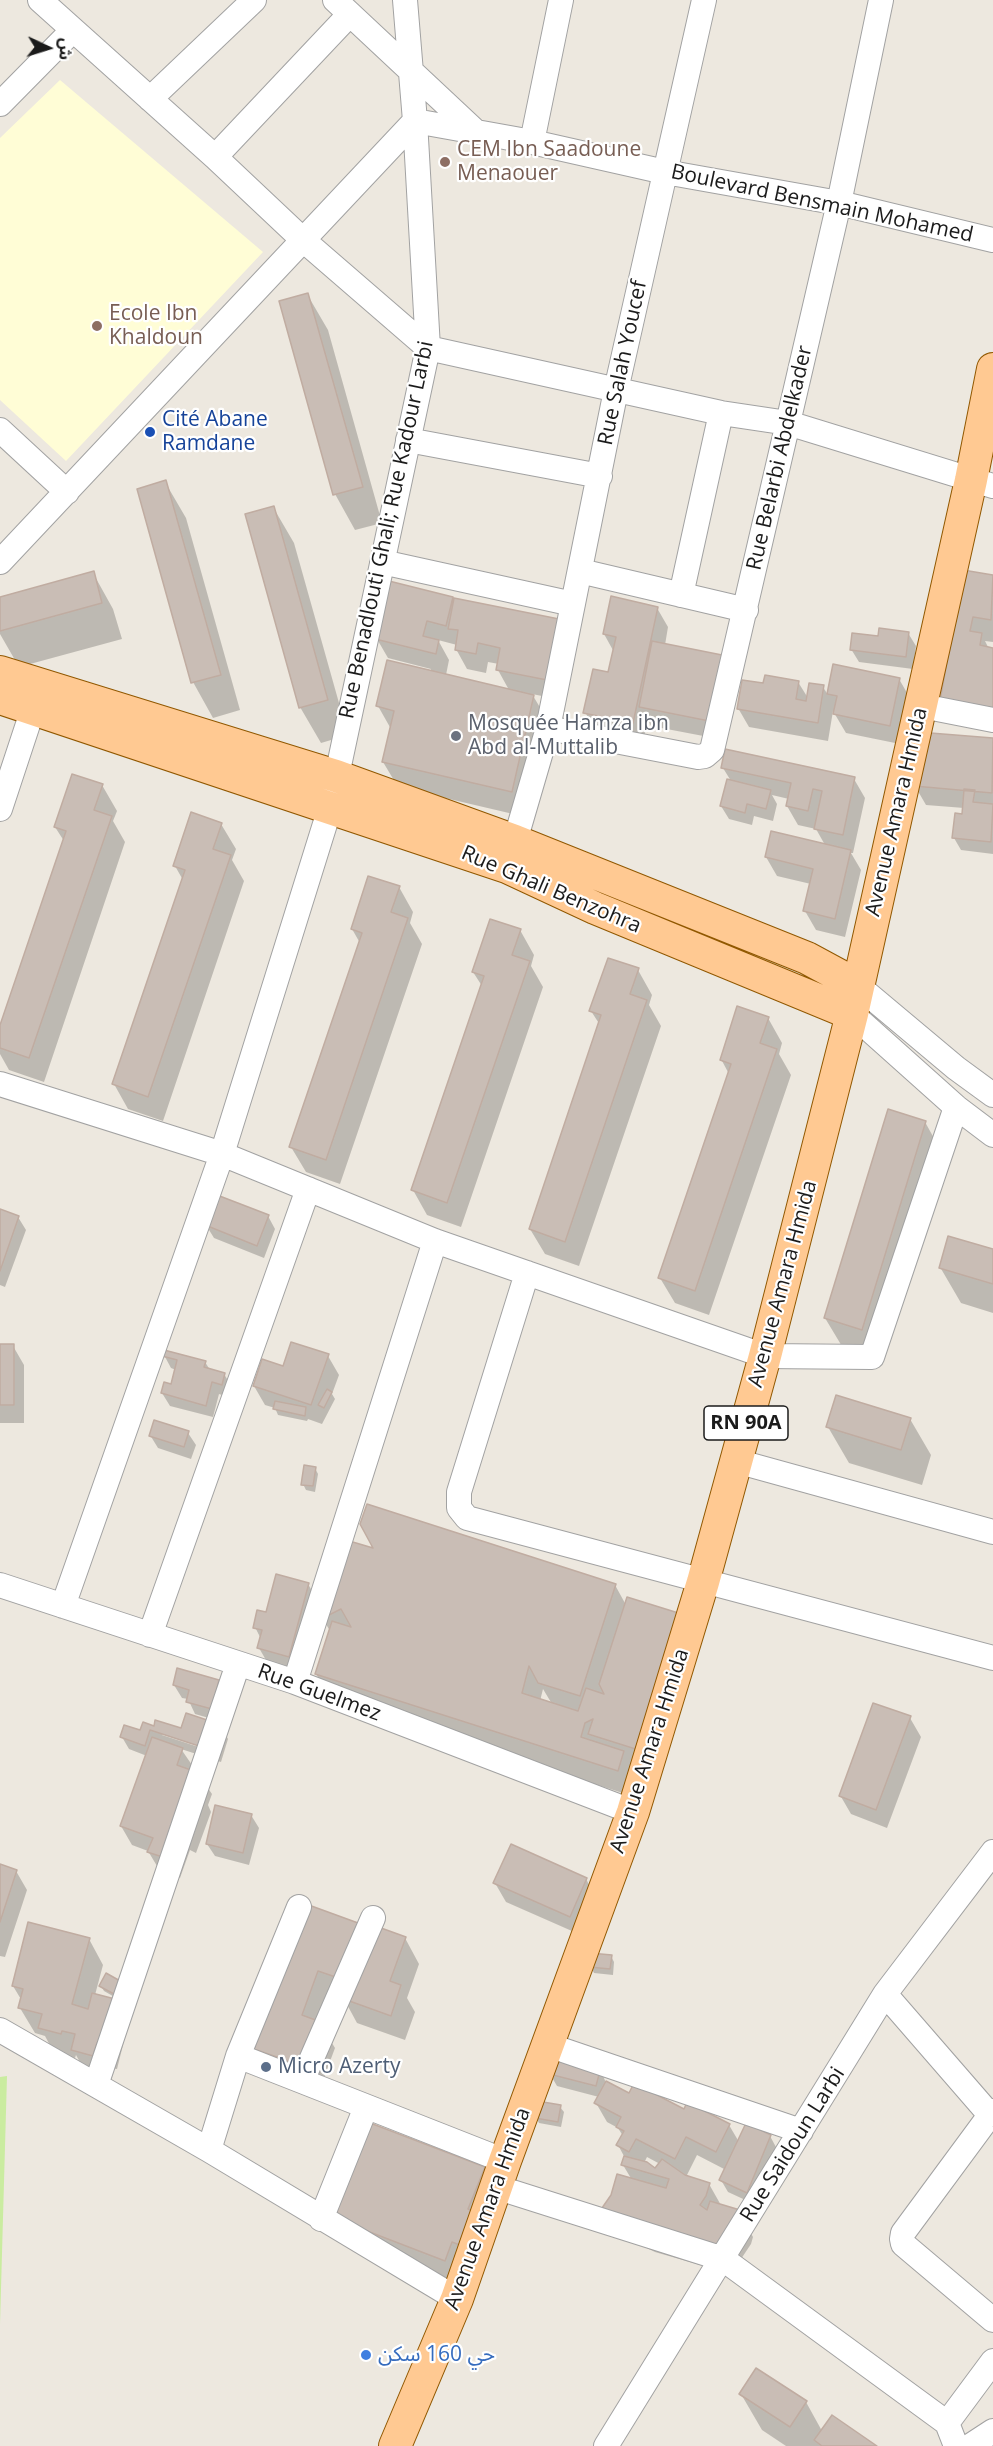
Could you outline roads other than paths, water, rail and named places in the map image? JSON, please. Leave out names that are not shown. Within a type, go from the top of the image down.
[{"type":"main road","name":"Avenue Amara Hmida","points":[[406,2437],[633,1812],[703,1582],[765,1356],[855,1000],[921,706],[982,483],[993,369]]},
{"type":"main road","name":"Rue Ghali Benzohra","points":[[0,672],[336,776],[511,854],[595,908],[855,1000]]},
{"type":"main road","name":"Rue Ghali Benzohra","points":[[0,698],[330,808],[511,854]]},
{"type":"street","points":[[150,99],[254,0]]},
{"type":"street","name":"Rue Benadlouti Ghali; Rue Kadour Larbi","points":[[63,1606],[222,1154],[330,808],[428,348],[415,121],[405,0]]},
{"type":"street","points":[[532,142],[561,0]]},
{"type":"street","name":"Rue Salah Youcef","points":[[511,854],[548,728],[616,390],[704,0]]},
{"type":"street","name":"Rue Belarbi Abdelkader","points":[[548,728],[698,757],[705,756],[712,750],[839,203],[881,0]]},
{"type":"street","points":[[46,2],[302,239],[428,348],[721,413],[788,423],[982,483]]},
{"type":"street","points":[[215,157],[343,7],[475,131]]},
{"type":"street","points":[[0,104],[74,30]]},
{"type":"street","points":[[0,562],[415,121]]},
{"type":"street","name":"Boulevard Bensmain Mohamed","points":[[415,121],[532,142],[665,172],[839,203],[993,240]]},
{"type":"street","points":[[681,595],[721,413]]},
{"type":"street","points":[[0,430],[67,492]]},
{"type":"street","points":[[408,440],[600,476]]},
{"type":"street","points":[[382,562],[573,604]]},
{"type":"street","points":[[580,571],[746,610]]},
{"type":"street","points":[[921,706],[993,720]]},
{"type":"street","points":[[0,809],[33,709]]},
{"type":"street","name":"Rue Ghali Benzohra","points":[[855,1000],[993,1095]]},
{"type":"street","name":"Rue Ghali Benzohra","points":[[855,1000],[956,1107],[993,1135]]},
{"type":"street","points":[[0,1084],[222,1154],[435,1241],[765,1356],[872,1357],[956,1107]]},
{"type":"street","points":[[150,1635],[308,1189]]},
{"type":"street","points":[[295,1682],[435,1241]]},
{"type":"street","points":[[527,1273],[459,1492],[459,1509],[467,1518],[993,1658]]},
{"type":"street","points":[[736,1461],[993,1532]]},
{"type":"street","name":"Rue Guelmez","points":[[0,1585],[295,1682],[633,1812]]},
{"type":"street","points":[[96,2085],[238,1664]]},
{"type":"street","name":"Rue Saidoun Larbi","points":[[606,2446],[885,1994],[993,1852]]},
{"type":"street","points":[[209,2151],[238,2056],[299,1907]]},
{"type":"street","points":[[302,2081],[374,1918]]},
{"type":"street","points":[[885,1994],[992,2113],[903,2233],[902,2239],[903,2244],[993,2320]]},
{"type":"street","points":[[0,2030],[458,2299]]},
{"type":"street","points":[[548,2045],[801,2131]]},
{"type":"street","points":[[238,2056],[366,2107],[500,2174],[723,2259],[947,2423],[956,2446]]},
{"type":"street","points":[[321,2219],[366,2107]]},
{"type":"street","points":[[947,2423],[993,2361]]},
{"type":"street","points":[[970,2446],[993,2431]]},
{"type":"place","name":"CEM Ibn Saadoune Menaouer","points":[[445,162]]},
{"type":"place","name":"Ecole Ibn Khaldoun","points":[[97,326]]},
{"type":"place","name":"Cité Abane Ramdane","points":[[150,432]]},
{"type":"place","name":"Mosquée Hamza ibn Abd al-Muttalib","points":[[456,736]]},
{"type":"place","name":"Micro Azerty","points":[[266,2067]]},
{"type":"place","name":"حي 160 سكن","points":[[366,2355]]}]
